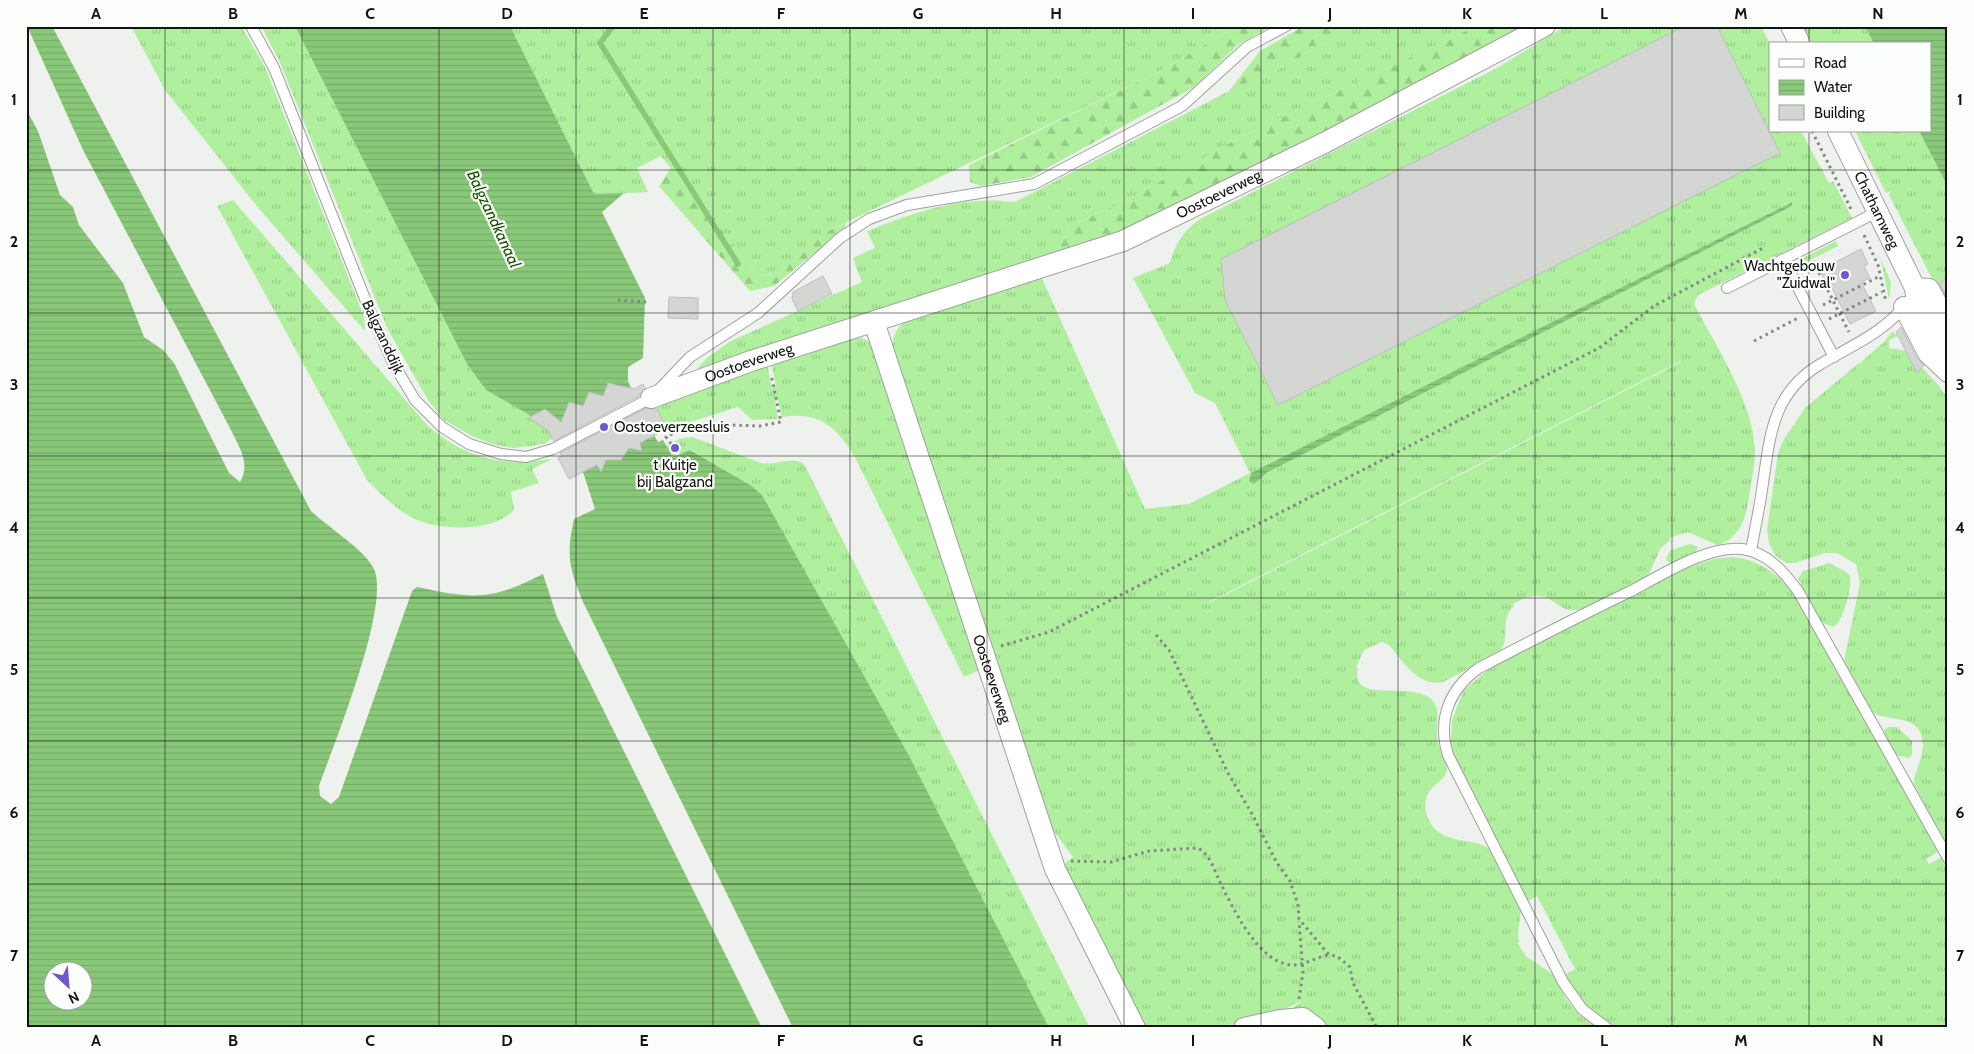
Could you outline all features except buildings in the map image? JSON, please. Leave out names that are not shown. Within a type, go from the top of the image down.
[{"type":"street","name":"Oostoeverweg","points":[[651,398],[751,361],[1123,241],[1326,142],[1545,26]]},
{"type":"street","points":[[1791,26],[1799,42]]},
{"type":"street","name":"Chathamweg","points":[[1838,132],[1915,288],[1916,296],[1942,347],[1948,353]]},
{"type":"street","points":[[1915,288],[1929,289],[1948,325]]},
{"type":"street","points":[[1898,313],[1928,353],[1948,372]]},
{"type":"street","name":"Oostoeverweg","points":[[874,322],[1055,870],[1134,1028]]},
{"type":"street","points":[[1244,1028],[1280,1020],[1303,1018],[1316,1028]]},
{"type":"lane","name":"Balgzanddijk","points":[[252,26],[274,68],[365,300],[393,363],[415,400],[442,427],[469,444],[501,454],[526,456],[553,448],[651,398],[690,357],[758,314],[840,238],[869,219],[907,205],[1034,184],[1182,106],[1247,47],[1286,26]]},
{"type":"lane","points":[[1727,288],[1877,212]]},
{"type":"lane","points":[[1783,260],[1834,357]]},
{"type":"lane","points":[[1752,551],[1772,425],[1784,399],[1803,377],[1855,344],[1898,313],[1915,288]]},
{"type":"lane","points":[[1607,1028],[1582,1009],[1563,982],[1453,766],[1444,742],[1443,730],[1448,706],[1460,684],[1479,668],[1612,600],[1710,553],[1732,548],[1752,551],[1762,555],[1778,567],[1798,592],[1948,858]]},
{"type":"path","points":[[1813,132],[1853,212]]},
{"type":"path","points":[[1864,235],[1878,265],[1882,292],[1898,313]]},
{"type":"path","points":[[984,651],[1049,632],[1599,348],[1654,306],[1765,247]]},
{"type":"path","points":[[1813,261],[1855,344]]},
{"type":"path","points":[[1817,325],[1882,292]]},
{"type":"path","points":[[618,300],[646,302]]},
{"type":"path","points":[[675,449],[666,437],[682,429],[699,424],[760,426],[781,422],[774,387]]},
{"type":"path","points":[[1156,635],[1168,650],[1228,773],[1252,814],[1276,863],[1290,881],[1298,905],[1303,964],[1299,999],[1280,1020]]},
{"type":"path","points":[[1069,860],[1111,862],[1149,851],[1198,848],[1207,856],[1228,898],[1263,952],[1283,964],[1303,964],[1329,955]]},
{"type":"path","points":[[1299,919],[1329,955],[1344,960],[1350,967],[1353,983],[1377,1028]]},
{"type":"green space","points":[[131,26],[241,26],[265,67],[364,317],[365,331],[256,205],[165,90]]},
{"type":"green space","points":[[261,26],[295,26],[467,364],[486,390],[531,416],[545,409],[560,434],[544,444],[513,448],[492,444],[472,436],[444,420],[428,400],[388,330],[279,60]]},
{"type":"green space","points":[[510,26],[1237,26],[1160,71],[828,231],[776,276],[758,275],[661,156],[637,168],[648,192],[594,195]]},
{"type":"green space","points":[[1237,26],[1272,26],[1239,44],[1194,87],[1031,177],[981,186],[970,182],[969,165],[1160,71]]},
{"type":"green space","points":[[1304,26],[1354,26],[1271,73],[1229,91],[1260,51]]},
{"type":"green space","points":[[1354,26],[1477,26],[1241,137],[1125,201],[1070,226],[1057,252],[1014,269],[839,322],[696,370],[707,358],[729,342],[862,282],[853,258],[875,248],[867,231],[903,217],[958,203],[995,200],[1015,202],[1229,91],[1271,73]]},
{"type":"green space","points":[[1477,26],[1527,26],[1306,144],[1114,235],[1057,252],[1070,226],[1125,201],[1241,137]]},
{"type":"green space","points":[[1566,26],[1761,26],[1769,42],[1769,132],[1802,132],[1829,183],[1833,181],[1852,218],[1698,295],[1694,304],[1732,375],[1748,414],[1753,433],[1754,469],[1748,505],[1740,527],[1731,538],[1717,545],[1688,532],[1669,538],[1670,540],[1660,549],[1648,577],[1588,607],[1572,610],[1564,608],[1545,597],[1537,596],[1526,598],[1513,604],[1514,606],[1507,617],[1505,640],[1500,652],[1443,682],[1434,683],[1419,677],[1412,672],[1389,645],[1382,642],[1364,650],[1356,667],[1358,668],[1358,680],[1364,687],[1374,690],[1415,692],[1427,696],[1435,704],[1438,716],[1437,738],[1447,770],[1444,777],[1430,790],[1426,798],[1425,804],[1429,821],[1436,830],[1446,836],[1490,849],[1521,910],[1519,942],[1517,943],[1527,957],[1554,975],[1566,999],[1580,1016],[1599,1028],[1324,1028],[1289,1012],[1302,1000],[1265,1017],[1245,1022],[1206,1027],[1144,1028],[1060,867],[1073,857],[1047,822],[892,348],[894,338],[899,327],[910,318],[1041,276],[1145,509],[1189,504],[1250,473],[1215,403],[1195,393],[1133,278],[1170,263],[1181,238],[1200,219],[1497,68]],"holes":[[[1791,202],[1792,206],[1268,472],[1254,484],[1249,476]],[[1681,361],[1681,362],[1209,603]]]},
{"type":"green space","points":[[1803,26],[1865,26],[1873,42],[1811,42]]},
{"type":"green space","points":[[1856,132],[1920,132],[1948,187],[1948,304],[1941,296],[1889,195],[1891,191],[1886,193]]},
{"type":"green space","points":[[671,168],[758,275],[776,276],[828,231],[846,223],[845,228],[774,286],[750,291],[659,186]]},
{"type":"green space","points":[[233,200],[427,425],[457,446],[485,458],[516,462],[552,459],[532,469],[539,483],[511,492],[514,510],[505,517],[480,526],[438,526],[415,519],[401,511],[367,480],[217,206]]},
{"type":"green space","points":[[1836,241],[1838,246],[1798,266],[1799,270],[1796,265],[1797,261]]},
{"type":"green space","points":[[1877,251],[1891,282],[1889,300],[1882,264]]},
{"type":"green space","points":[[1892,332],[1898,336],[1889,340],[1889,348],[1907,351],[1939,386],[1948,399],[1948,848],[1914,784],[1915,774],[1923,750],[1921,734],[1917,727],[1910,722],[1885,717],[1870,710],[1844,661],[1860,583],[1856,564],[1837,553],[1825,553],[1795,563],[1786,563],[1775,555],[1769,543],[1767,530],[1778,453],[1784,439],[1805,408],[1860,362],[1862,364],[1862,361],[1883,343]]},
{"type":"green space","points":[[856,336],[872,342],[984,668],[964,677],[855,457],[834,430],[817,419],[795,416],[782,417],[778,400],[775,402],[778,418],[776,419],[752,420],[738,407],[684,424],[668,432],[655,405],[767,364],[772,388],[776,386],[771,363]]},
{"type":"green space","points":[[692,437],[761,463],[767,464],[794,460],[804,464],[1090,1028],[1049,1028],[762,495],[752,486],[691,450],[680,454],[676,448],[673,450],[676,456],[673,457],[667,446],[679,439]]},
{"type":"green space","points":[[1690,544],[1698,547],[1696,552],[1672,564],[1667,561],[1666,558],[1671,550]]},
{"type":"green space","points":[[1731,557],[1759,564],[1781,580],[1794,595],[1939,851],[1926,859],[1929,864],[1942,857],[1948,867],[1948,1028],[1616,1028],[1588,1008],[1564,975],[1575,969],[1537,896],[1527,901],[1454,755],[1451,743],[1452,720],[1463,691],[1490,668],[1585,618],[1689,567],[1714,559]]},
{"type":"green space","points":[[1830,563],[1850,576],[1850,588],[1843,613],[1840,620],[1833,627],[1821,622],[1798,579],[1803,571]]},
{"type":"green space","points":[[1888,727],[1897,727],[1912,741],[1912,754],[1909,758],[1896,755],[1885,736],[1884,730]]},
{"type":"water","points":[[27,26],[52,26],[311,511],[361,552],[373,567],[377,585],[375,610],[368,641],[348,708],[319,786],[320,796],[331,804],[339,797],[412,591],[417,587],[453,594],[482,595],[509,589],[543,574],[557,617],[762,1028],[26,1028],[26,109],[38,131],[60,195],[73,207],[79,225],[123,283],[144,337],[163,350],[174,363],[229,473],[240,482],[244,469],[243,456],[83,150]]},
{"type":"water","name":"Balgzandkanaal","points":[[295,26],[510,26],[594,194],[624,193],[602,212],[645,298],[643,358],[628,367],[628,381],[631,388],[618,395],[613,384],[608,383],[612,398],[593,408],[569,410],[560,425],[556,418],[545,409],[531,416],[486,390],[467,364]]},
{"type":"water","points":[[1865,26],[1948,26],[1948,187],[1920,132],[1932,132],[1932,42],[1873,42]]},
{"type":"water","points":[[1792,202],[1792,206],[1268,472],[1254,484],[1249,481],[1251,473]]},
{"type":"water","points":[[654,435],[658,442],[663,440],[673,457],[690,450],[752,486],[762,495],[908,754],[1049,1028],[793,1028],[583,602],[572,570],[570,543],[574,519],[595,509],[583,472],[597,465],[602,471],[600,463],[617,455],[621,460],[620,453]]},
{"type":"waterway","points":[[613,26],[600,43],[738,264]]},
{"type":"place","name":"Wachtgebouw \"Zuidwal\"","points":[[1845,275]]},
{"type":"place","name":"Oostoeverzeesluis","points":[[604,427]]},
{"type":"place","name":"t Kuitje bij Balgzand","points":[[675,448]]}]
